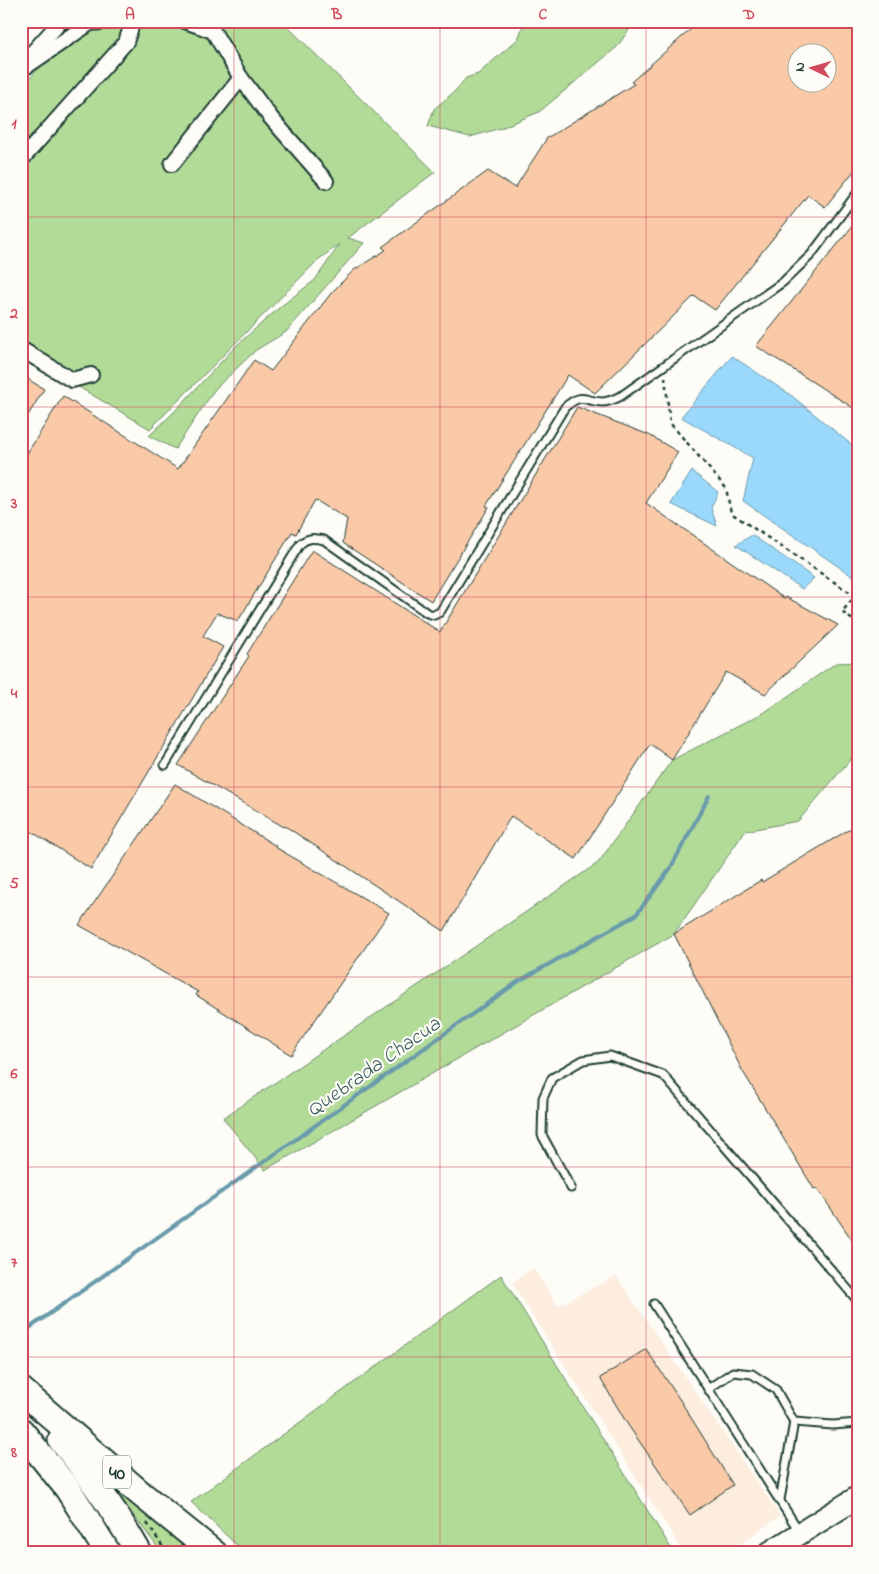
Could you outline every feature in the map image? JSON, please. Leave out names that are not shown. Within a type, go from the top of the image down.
[{"type":"highway","name":"40","points":[[21,1392],[84,1468],[118,1516],[140,1553]]},
{"type":"highway","name":"40","points":[[21,1392],[214,1553]]},
{"type":"highway","name":"40","points":[[21,1431],[68,1489],[99,1535],[108,1553]]},
{"type":"main road","points":[[769,1553],[858,1497]]},
{"type":"street","points":[[21,65],[61,21]]},
{"type":"street","points":[[21,70],[90,23],[112,21]]},
{"type":"street","points":[[21,160],[126,42],[133,21]]},
{"type":"street","points":[[185,21],[213,31],[241,78],[271,118],[326,181]]},
{"type":"street","points":[[172,164],[241,78]]},
{"type":"street","points":[[21,349],[72,380],[91,375]]},
{"type":"lane","points":[[165,765],[300,544],[306,538],[324,540],[427,613],[434,615],[440,612],[566,407],[575,398],[586,398],[601,402],[610,401],[621,396],[783,282],[810,254],[858,192]]},
{"type":"lane","points":[[571,1188],[542,1135],[543,1098],[552,1078],[583,1060],[610,1056],[663,1075],[858,1301]]},
{"type":"lane","points":[[654,1304],[800,1533]]},
{"type":"lane","points":[[708,1389],[733,1372],[752,1374],[776,1390],[794,1422],[780,1500]]},
{"type":"lane","points":[[794,1422],[833,1425],[858,1423]]},
{"type":"path","points":[[664,365],[670,423],[726,488],[730,513],[856,596],[842,612],[858,624]]},
{"type":"shaded area","points":[[533,1268],[558,1306],[616,1276],[780,1516],[727,1553],[684,1553],[512,1283]]},
{"type":"green space","points":[[82,21],[282,21],[435,172],[348,238],[364,243],[286,332],[256,350],[215,389],[175,449],[149,436],[237,345],[280,307],[315,280],[340,244],[319,259],[150,429],[21,353],[21,88]]},
{"type":"green space","points":[[525,21],[635,21],[617,47],[539,112],[501,128],[470,137],[428,126],[434,109],[454,92],[466,78],[478,74],[518,39]]},
{"type":"green space","points":[[858,662],[858,754],[856,753],[798,821],[745,831],[674,934],[265,1170],[223,1118],[598,863],[672,760],[765,712],[836,663]]},
{"type":"green space","points":[[501,1275],[674,1553],[245,1553],[191,1502]]},
{"type":"green space","points":[[107,1480],[199,1553],[162,1553]]},
{"type":"water","points":[[732,356],[792,396],[858,450],[858,580],[743,501],[753,458],[681,417]]},
{"type":"water","points":[[692,471],[718,492],[711,508],[717,526],[671,504]]},
{"type":"water","points":[[752,535],[814,578],[802,589],[736,545]]},
{"type":"building","points":[[700,21],[858,21],[858,166],[825,207],[808,195],[715,310],[694,296],[595,393],[568,375],[486,506],[489,507],[431,601],[343,543],[347,519],[315,500],[296,534],[292,532],[238,621],[217,613],[203,636],[223,647],[91,869],[21,825],[21,463],[63,396],[178,469],[254,360],[271,371],[332,292],[354,270],[386,250],[382,247],[488,171],[515,188],[547,138],[634,84],[631,82]]},
{"type":"building","points":[[858,219],[858,411],[756,346]]},
{"type":"building","points":[[21,375],[44,389],[21,427]]},
{"type":"building","points":[[577,407],[649,435],[678,452],[646,503],[785,599],[786,597],[838,625],[765,694],[726,672],[672,760],[650,744],[576,859],[511,816],[444,931],[285,826],[178,765],[249,656],[247,654],[312,550],[440,632]]},
{"type":"building","points":[[175,784],[275,847],[389,913],[291,1055],[196,995],[198,992],[79,925]]},
{"type":"building","points":[[858,824],[858,1249],[817,1188],[814,1189],[742,1070],[674,934],[761,880],[762,882]]},
{"type":"building","points":[[646,1349],[733,1485],[690,1515],[628,1425],[600,1378]]},
{"type":"waterway","name":"Quebrada Chacua","points":[[21,1334],[519,981],[636,915],[670,869],[709,796]]}]
